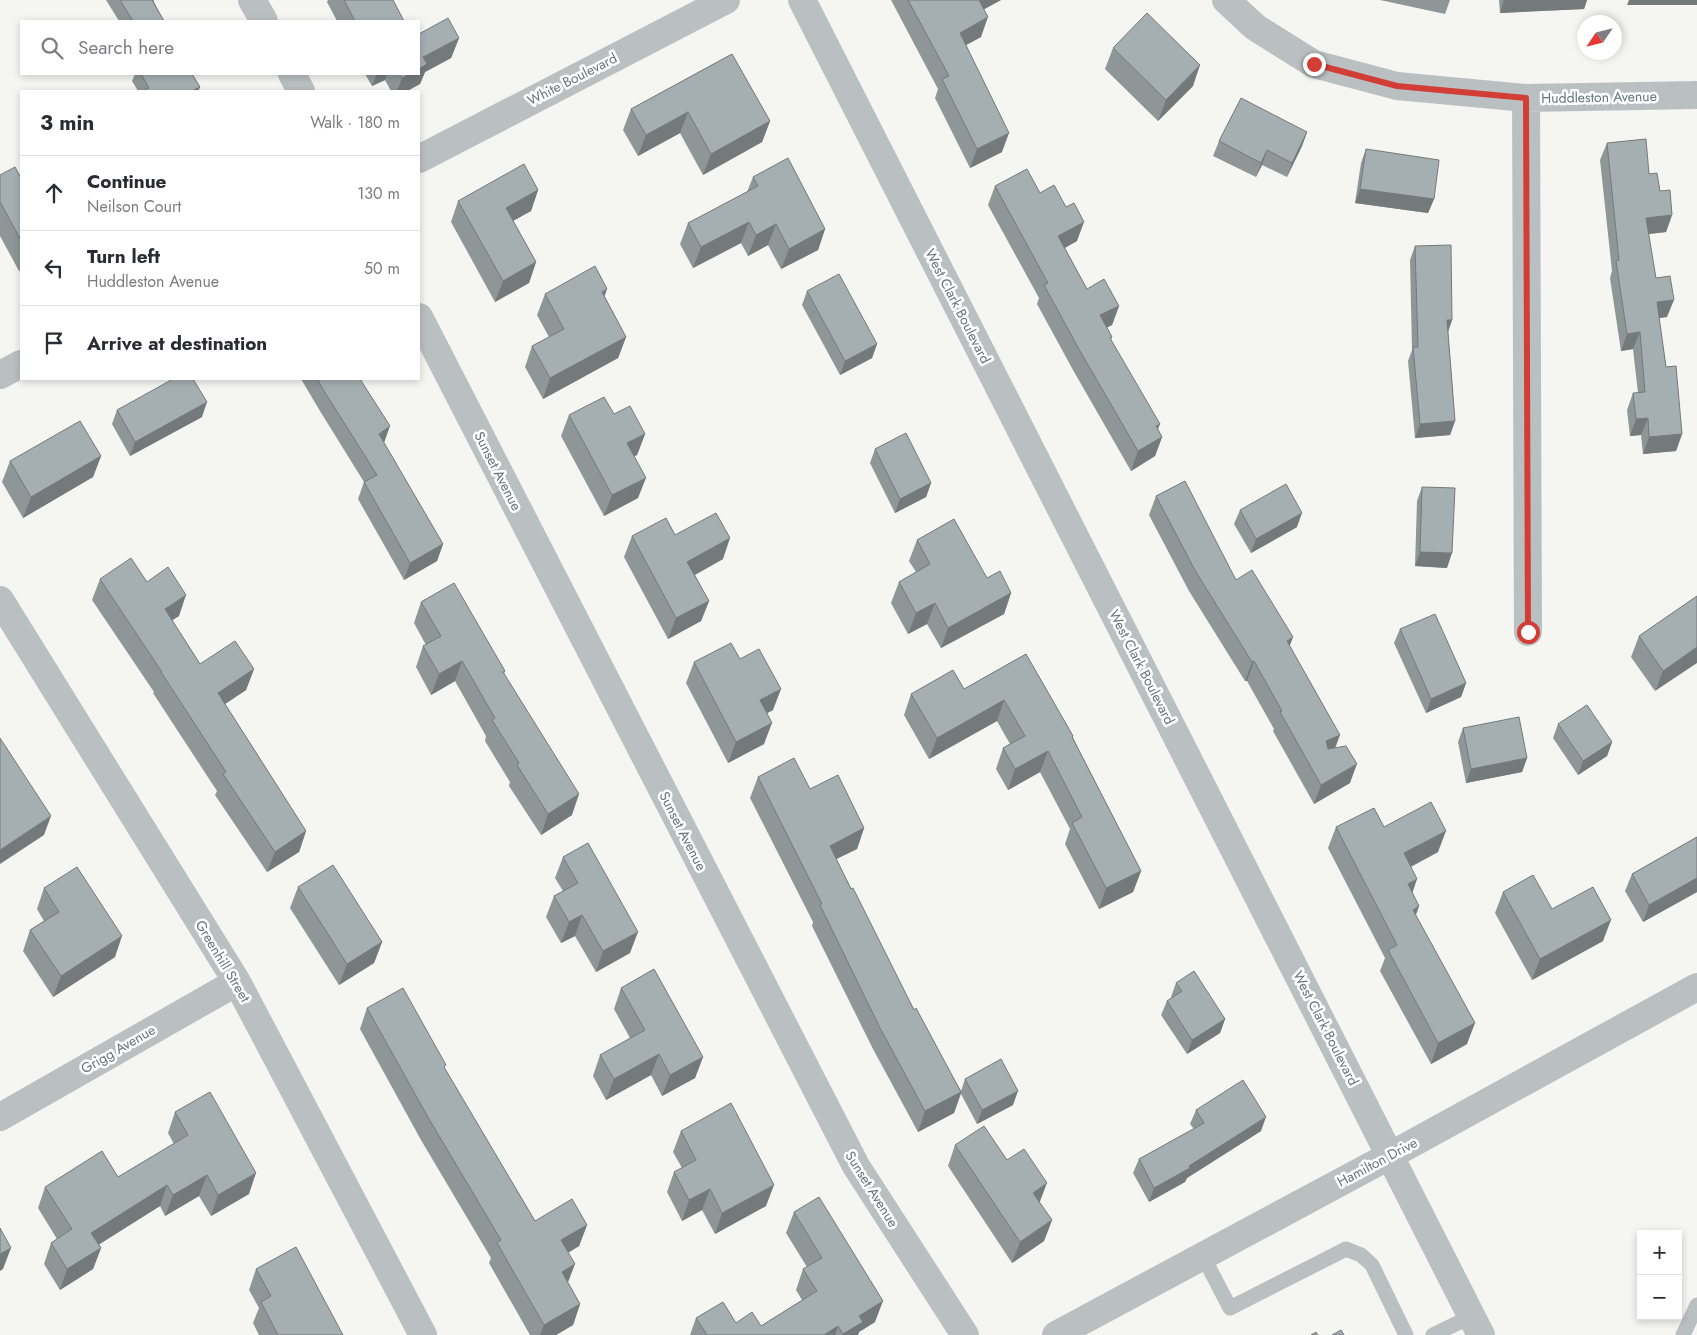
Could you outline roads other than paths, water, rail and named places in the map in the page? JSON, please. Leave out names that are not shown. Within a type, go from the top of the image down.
[{"type":"street","points":[[252,0],[263,20]]},
{"type":"street","name":"White Boulevard","points":[[420,158],[726,0]]},
{"type":"street","name":"West Clark Boulevard","points":[[802,0],[1476,1326]]},
{"type":"street","name":"Huddleston Avenue","points":[[1226,0],[1255,27],[1314,64],[1397,86],[1526,98],[1697,95]]},
{"type":"street","points":[[293,75],[300,90]]},
{"type":"street","points":[[1526,98],[1528,632]]},
{"type":"street","name":"Sunset Avenue","points":[[420,319],[856,1166],[965,1335]]},
{"type":"street","points":[[0,376],[20,365]]},
{"type":"street","name":"Greenhill Street","points":[[0,600],[237,982],[423,1335]]},
{"type":"street","name":"Grigg Avenue","points":[[0,1117],[237,982]]},
{"type":"street","name":"Hamilton Drive","points":[[1056,1335],[1697,987]]},
{"type":"lane","points":[[1203,1256],[1230,1308],[1346,1249],[1354,1252],[1361,1255],[1372,1265],[1406,1335]]},
{"type":"lane","points":[[1683,1335],[1697,1305]]},
{"type":"lane","points":[[1433,1335],[1476,1326]]}]
